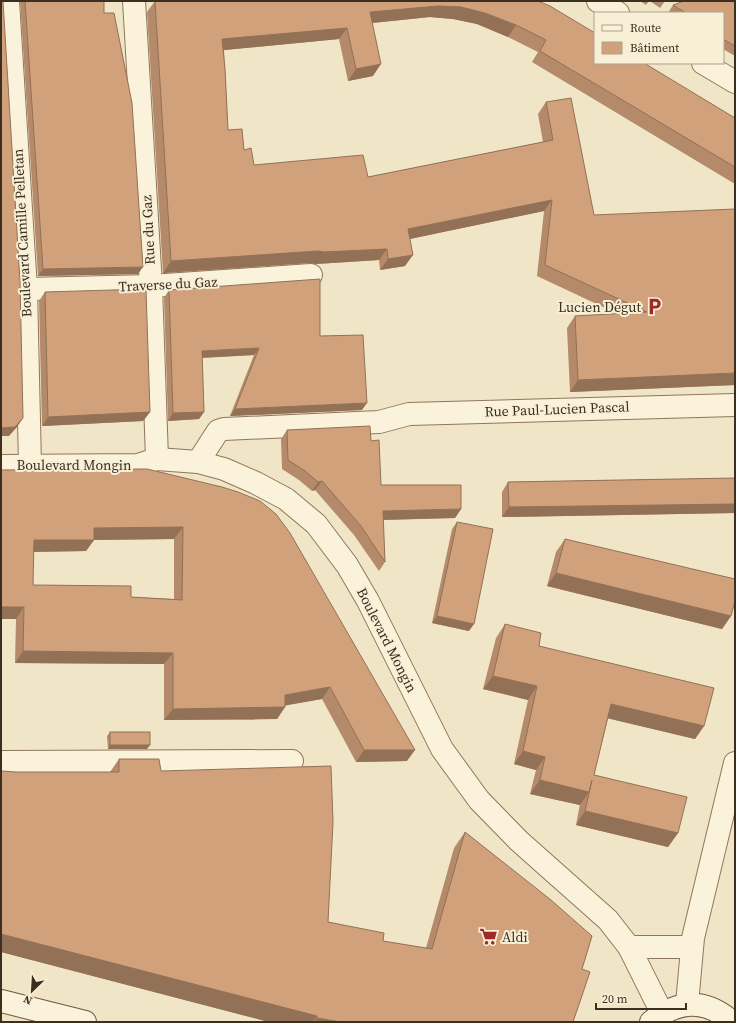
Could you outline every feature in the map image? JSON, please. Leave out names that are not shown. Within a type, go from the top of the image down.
[{"type":"street","name":"Rue du Gaz","points":[[134,1],[151,286],[157,458]]},
{"type":"street","points":[[598,1],[616,12]]},
{"type":"street","name":"Boulevard Camille Pelletan","points":[[6,15],[26,289],[30,466]]},
{"type":"street","points":[[705,64],[735,82]]},
{"type":"street","name":"Traverse du Gaz","points":[[26,289],[151,286],[311,275]]},
{"type":"street","name":"Rue Paul-Lucien Pascal","points":[[198,462],[218,431],[224,429],[380,422],[409,414],[735,404]]},
{"type":"street","name":"Boulevard Mongin","points":[[1,466],[138,465],[157,458],[198,462],[224,469],[256,483],[286,499],[316,524],[347,565],[368,601],[442,749],[479,800],[519,841],[608,920],[629,947],[656,1018]]},
{"type":"street","points":[[1,762],[292,761]]},
{"type":"street","points":[[687,1004],[692,947],[735,763]]},
{"type":"street","points":[[629,947],[692,947]]},
{"type":"street","points":[[1,1001],[85,1022]]},
{"type":"street","points":[[656,1018],[674,1007],[687,1004],[705,1006],[722,1013],[732,1022]]},
{"type":"building","points":[[1,1],[3,1],[20,281],[23,418],[15,427],[1,428]]},
{"type":"building","points":[[25,1],[104,1],[104,13],[114,13],[132,103],[143,267],[43,269]]},
{"type":"building","points":[[155,1],[538,1],[550,6],[594,32],[594,64],[646,64],[735,118],[735,167],[540,51],[546,40],[516,25],[485,13],[461,7],[438,6],[370,12],[381,64],[356,69],[347,28],[222,39],[228,130],[242,129],[244,150],[251,148],[254,165],[363,155],[368,177],[553,140],[546,102],[571,98],[594,215],[735,209],[735,373],[578,380],[575,316],[647,312],[545,265],[552,200],[408,229],[413,255],[388,259],[387,249],[318,251],[171,261]]},
{"type":"building","points":[[684,1],[735,1],[735,46],[724,40],[724,12],[684,12],[673,5]]},
{"type":"building","points":[[320,279],[320,336],[363,335],[367,403],[235,409],[259,348],[202,351],[204,412],[173,413],[169,290]]},
{"type":"building","points":[[146,289],[150,412],[48,417],[45,292]]},
{"type":"building","points":[[370,426],[371,441],[379,440],[381,485],[461,485],[461,509],[383,511],[385,562],[361,526],[322,481],[318,482],[288,460],[287,430]]},
{"type":"building","points":[[147,469],[222,487],[260,501],[276,514],[290,533],[415,750],[364,750],[330,687],[285,695],[285,707],[173,709],[173,653],[23,651],[24,607],[1,607],[1,470]],"holes":[[[183,527],[182,600],[131,597],[131,586],[33,585],[34,540],[94,540],[94,528]]]},
{"type":"building","points":[[735,478],[735,504],[509,507],[508,482]]},
{"type":"building","points":[[457,522],[493,529],[474,624],[437,616]]},
{"type":"building","points":[[565,539],[735,579],[735,601],[731,616],[556,573]]},
{"type":"building","points":[[505,624],[541,633],[539,646],[714,688],[704,726],[611,704],[594,775],[687,797],[678,833],[585,811],[592,780],[589,792],[540,780],[545,757],[523,751],[537,686],[493,676]]},
{"type":"building","points":[[110,732],[150,732],[150,745],[110,745]]},
{"type":"building","points":[[119,759],[159,759],[161,771],[331,766],[333,822],[328,922],[384,933],[383,941],[432,949],[465,832],[551,900],[592,936],[582,969],[590,972],[573,1022],[341,1022],[317,1018],[317,1016],[1,934],[1,771],[119,772]]},
{"type":"place","name":"Lucien Dégut","points":[[654,307]]},
{"type":"place","name":"Aldi","points":[[489,937]]}]
